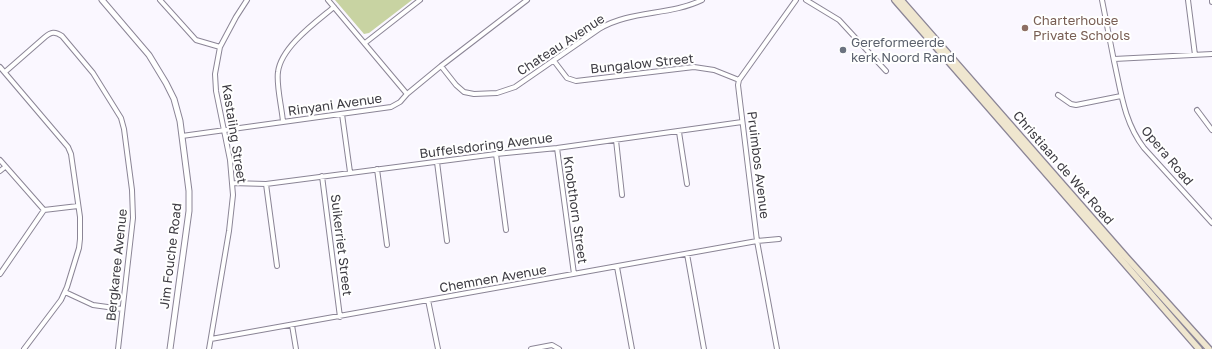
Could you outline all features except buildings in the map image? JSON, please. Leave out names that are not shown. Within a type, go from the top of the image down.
[{"type":"main road","name":"Christiaan de Wet Road","points":[[894,0],[1199,349]]},
{"type":"main road","name":"Christiaan de Wet Road","points":[[902,0],[1209,349]]},
{"type":"street","name":"Jim Fouche Road","points":[[102,0],[149,55],[176,102],[189,191],[189,211],[170,349]]},
{"type":"street","points":[[160,0],[196,40],[220,47]]},
{"type":"street","points":[[328,0],[407,94]]},
{"type":"street","points":[[365,43],[420,0]]},
{"type":"street","name":"Rinyani Avenue","points":[[182,136],[391,107],[400,102],[407,94],[441,66],[527,0]]},
{"type":"street","name":"Chateau Avenue","points":[[441,66],[461,89],[469,94],[497,93],[515,87],[612,22],[628,17],[688,5],[702,0]]},
{"type":"street","points":[[739,80],[796,0]]},
{"type":"street","points":[[806,0],[839,20],[886,71]]},
{"type":"street","name":"Opera Road","points":[[1102,0],[1121,96],[1127,118],[1137,138],[1212,223]]},
{"type":"street","points":[[1188,0],[1195,55]]},
{"type":"street","name":"Kastaiing Street","points":[[209,349],[233,208],[232,183],[228,152],[215,83],[215,70],[220,47],[245,1]]},
{"type":"street","points":[[284,122],[278,78],[280,64],[296,40],[334,7]]},
{"type":"street","name":"Bergkaree Avenue","points":[[5,72],[45,37],[51,33],[56,33],[62,36],[90,68],[121,118],[124,129],[133,203],[132,226],[118,349]]},
{"type":"street","points":[[1114,59],[1212,54]]},
{"type":"street","name":"Bungalow Street","points":[[554,60],[567,78],[576,81],[694,67],[714,70],[739,80]]},
{"type":"street","points":[[0,67],[68,146],[71,154],[78,206],[80,239],[76,260],[65,292],[26,348]]},
{"type":"street","name":"Pruimbos Avenue","points":[[739,80],[738,90],[757,241],[777,349]]},
{"type":"street","points":[[1058,95],[1070,104],[1076,105],[1121,96]]},
{"type":"street","points":[[1197,110],[1212,130]]},
{"type":"street","points":[[342,114],[350,172]]},
{"type":"street","name":"Buffelsdoring Avenue","points":[[232,183],[266,184],[350,172],[557,148],[742,122]]},
{"type":"street","points":[[679,132],[687,184]]},
{"type":"street","points":[[616,140],[622,195]]},
{"type":"street","name":"Knobthorn Street","points":[[557,148],[574,274]]},
{"type":"street","points":[[496,154],[506,230]]},
{"type":"street","points":[[0,160],[44,210]]},
{"type":"street","points":[[436,162],[447,241]]},
{"type":"street","points":[[0,171],[5,167]]},
{"type":"street","points":[[377,169],[388,244]]},
{"type":"street","name":"Suikerriet Street","points":[[322,176],[340,317]]},
{"type":"street","points":[[266,184],[277,266]]},
{"type":"street","points":[[0,274],[44,210],[78,206]]},
{"type":"street","name":"Chemnen Avenue","points":[[211,339],[757,241],[779,239]]},
{"type":"street","points":[[687,254],[704,349]]},
{"type":"street","points":[[617,267],[632,349]]},
{"type":"street","points":[[65,292],[93,305],[122,309]]},
{"type":"street","points":[[428,300],[438,349]]},
{"type":"street","points":[[292,325],[296,349]]},
{"type":"street","points":[[530,349],[552,345],[559,349]]},
{"type":"green space","points":[[335,0],[412,0],[369,33],[364,34]]},
{"type":"place","name":"Charterhouse Private Schools","points":[[1025,28]]},
{"type":"place","name":"Gereformeerde kerk Noord Rand","points":[[843,50]]}]
